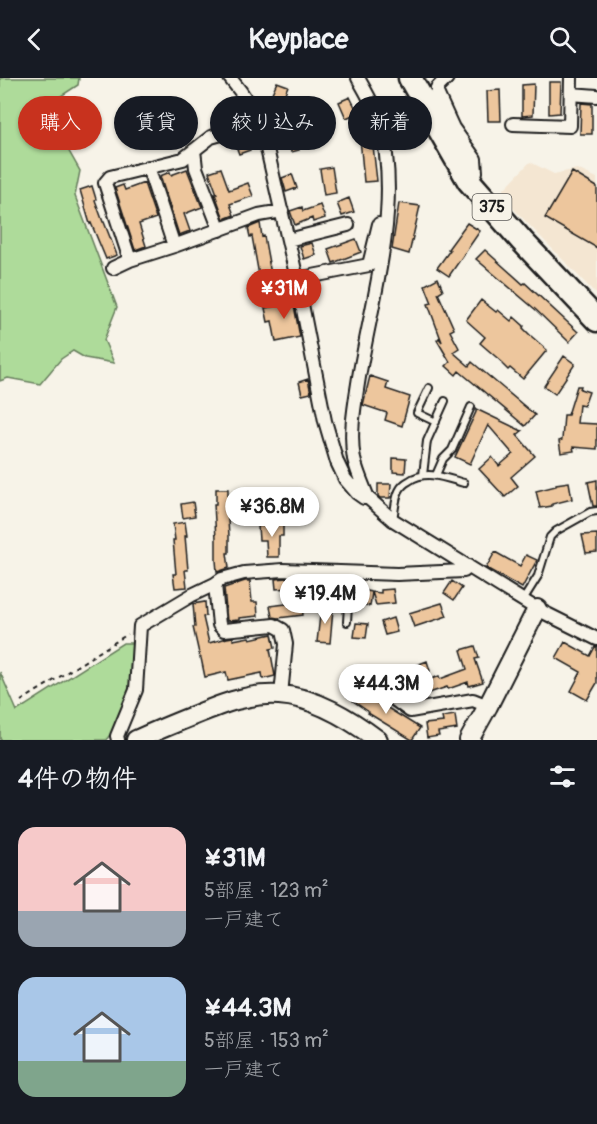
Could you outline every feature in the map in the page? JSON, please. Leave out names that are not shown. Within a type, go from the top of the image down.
[{"type":"highway","name":"375","points":[[410,78],[469,181],[597,320]]},
{"type":"street","points":[[230,78],[244,96]]},
{"type":"street","points":[[358,78],[373,105],[382,128],[388,172],[386,225],[353,421],[354,459],[368,498],[393,520],[530,605],[597,639]]},
{"type":"street","points":[[447,78],[437,88],[437,93],[453,128],[475,159],[476,172],[469,181]]},
{"type":"street","points":[[513,124],[570,126],[572,78]]},
{"type":"street","points":[[571,94],[597,96]]},
{"type":"street","points":[[198,147],[210,138]]},
{"type":"street","points":[[130,260],[105,183],[110,177],[183,159],[194,150]]},
{"type":"street","points":[[194,150],[196,168],[220,230]]},
{"type":"street","points":[[267,150],[297,279],[325,421],[337,462],[345,479],[357,493],[368,498]]},
{"type":"street","points":[[148,167],[174,246]]},
{"type":"street","points":[[113,268],[259,215],[282,211]]},
{"type":"street","points":[[297,279],[369,265],[379,224],[386,225]]},
{"type":"street","points":[[288,240],[348,225]]},
{"type":"street","points":[[118,740],[117,736],[136,690],[140,626],[222,579],[244,573],[283,570],[397,574],[464,571],[468,566]]},
{"type":"street","points":[[215,584],[219,625],[224,630],[274,626],[283,630],[286,644],[281,695]]},
{"type":"street","points":[[469,740],[488,706],[530,605]]},
{"type":"street","points":[[381,690],[410,711],[473,700],[488,706]]},
{"type":"street","points":[[136,740],[227,702],[247,697],[281,695],[323,706],[346,718],[378,740]]},
{"type":"lane","points":[[429,388],[417,413],[435,422]]},
{"type":"lane","points":[[423,475],[427,441],[445,401]]},
{"type":"lane","points":[[436,475],[443,459],[452,450],[471,407]]},
{"type":"lane","points":[[393,520],[398,492],[410,479],[423,475],[436,475],[464,483]]},
{"type":"lane","points":[[530,605],[550,537],[556,531],[590,512],[597,511]]},
{"type":"lane","points":[[347,622],[350,573]]},
{"type":"path","points":[[21,701],[140,626]]},
{"type":"shaded area","points":[[530,162],[554,174],[577,169],[597,178],[597,295],[504,199],[504,189]]},
{"type":"green space","points":[[0,78],[79,78],[78,85],[61,96],[18,96],[18,150],[68,150],[80,171],[75,196],[117,307],[104,340],[114,363],[85,358],[73,351],[61,359],[40,384],[8,378],[0,381]]},
{"type":"green space","points":[[123,643],[134,643],[133,693],[122,719],[106,740],[0,740],[0,672],[17,711]]},
{"type":"building","points":[[277,82],[288,86],[284,96],[271,96]]},
{"type":"building","points":[[549,82],[561,82],[560,113],[549,114]]},
{"type":"building","points":[[534,84],[533,115],[522,116],[522,85]]},
{"type":"building","points":[[500,90],[501,121],[488,121],[487,91]]},
{"type":"building","points":[[348,98],[348,117],[346,118],[339,102]]},
{"type":"building","points":[[581,103],[592,104],[592,134],[580,134]]},
{"type":"building","points":[[237,150],[250,150],[239,154]]},
{"type":"building","points":[[361,150],[373,150],[377,181],[364,182]]},
{"type":"building","points":[[332,167],[336,193],[324,195],[320,169]]},
{"type":"building","points":[[221,168],[229,190],[248,183],[253,196],[230,204],[234,215],[224,219],[209,172]]},
{"type":"building","points":[[187,169],[202,207],[184,214],[190,231],[179,235],[160,176]]},
{"type":"building","points":[[572,172],[597,187],[597,248],[545,218]]},
{"type":"building","points":[[292,174],[297,188],[286,192],[282,178]]},
{"type":"building","points":[[144,183],[156,218],[139,224],[146,246],[135,250],[115,188],[123,185],[125,190]]},
{"type":"building","points":[[92,186],[95,200],[117,255],[106,259],[90,224],[80,190]]},
{"type":"building","points":[[349,198],[354,212],[342,216],[337,203]]},
{"type":"building","points":[[399,203],[420,206],[409,254],[392,249]]},
{"type":"building","points":[[320,205],[325,218],[313,222],[312,218],[295,225],[290,211],[302,207],[303,211]]},
{"type":"building","points":[[260,223],[273,285],[261,287],[252,236],[250,237],[248,228]]},
{"type":"building","points":[[467,223],[480,231],[449,276],[437,268]]},
{"type":"building","points":[[356,239],[361,252],[333,263],[328,249]]},
{"type":"building","points":[[312,243],[316,255],[304,259],[300,246]]},
{"type":"building","points":[[485,250],[578,332],[569,342],[536,310],[476,259]]},
{"type":"building","points":[[438,278],[443,290],[438,293],[454,329],[450,331],[459,348],[453,352],[469,366],[472,362],[535,415],[525,426],[459,371],[456,375],[446,366],[450,362],[437,340],[439,338],[442,342],[428,304],[432,303],[425,285]]},
{"type":"building","points":[[292,295],[300,337],[276,342],[272,321],[268,322],[265,308],[283,305],[281,297]]},
{"type":"building","points":[[481,300],[511,321],[514,317],[547,350],[523,379],[510,368],[508,370],[480,343],[485,337],[466,320]]},
{"type":"building","points":[[564,356],[575,364],[555,394],[544,386]]},
{"type":"building","points":[[370,376],[388,382],[386,389],[410,397],[402,426],[385,420],[387,413],[363,405]]},
{"type":"building","points":[[308,379],[311,393],[302,395],[299,382]]},
{"type":"building","points":[[577,386],[589,392],[584,406],[579,405],[577,423],[597,424],[597,449],[573,447],[574,451],[561,453],[559,441],[562,440],[564,415],[568,415]]},
{"type":"building","points":[[476,409],[522,431],[517,435],[535,456],[511,477],[518,486],[505,497],[479,469],[492,457],[499,466],[513,454],[488,425],[470,464],[455,457]]},
{"type":"building","points":[[393,458],[406,459],[405,473],[393,472]]},
{"type":"building","points":[[597,480],[597,506],[593,506],[588,482]]},
{"type":"building","points":[[569,482],[572,499],[540,508],[536,491]]},
{"type":"building","points":[[378,484],[391,484],[390,498],[378,496]]},
{"type":"building","points":[[216,489],[228,489],[229,536],[229,553],[227,553],[229,568],[217,572],[214,504],[216,504]]},
{"type":"building","points":[[193,502],[195,516],[183,518],[181,504]]},
{"type":"building","points":[[185,522],[187,587],[175,588],[173,524]]},
{"type":"building","points":[[271,522],[283,522],[283,536],[279,536],[279,557],[267,557],[266,540],[259,540],[258,526],[271,525]]},
{"type":"building","points":[[597,534],[597,552],[586,553],[582,535]]},
{"type":"building","points":[[495,552],[520,566],[526,555],[537,560],[522,588],[486,568]]},
{"type":"building","points":[[288,578],[289,588],[276,589],[275,579]]},
{"type":"building","points":[[250,581],[252,602],[257,602],[258,616],[227,621],[224,588]]},
{"type":"building","points":[[452,581],[462,588],[454,600],[444,593]]},
{"type":"building","points":[[393,589],[395,603],[376,605],[372,592],[381,593],[381,590]]},
{"type":"building","points":[[361,590],[372,592],[370,606],[359,604]]},
{"type":"building","points":[[205,602],[206,616],[203,617],[209,643],[233,637],[233,640],[249,637],[250,639],[272,634],[275,648],[270,649],[275,676],[263,679],[262,673],[228,680],[226,672],[205,677],[193,627],[195,627],[193,604]]},
{"type":"building","points":[[302,602],[303,615],[272,617],[270,606]]},
{"type":"building","points":[[442,603],[447,616],[414,627],[409,613]]},
{"type":"building","points":[[321,607],[333,609],[330,643],[317,642]]},
{"type":"building","points":[[393,618],[397,632],[385,635],[381,622]]},
{"type":"building","points":[[356,623],[368,624],[366,638],[354,637]]},
{"type":"building","points":[[565,642],[590,656],[597,647],[597,683],[587,700],[571,691],[581,672],[556,658]]},
{"type":"building","points":[[475,646],[479,658],[475,659],[483,682],[469,686],[468,682],[429,693],[426,681],[439,676],[440,679],[467,669],[461,650]]},
{"type":"building","points":[[427,661],[430,671],[412,702],[402,695],[403,692],[387,682],[394,670],[421,686],[414,666]]},
{"type":"building","points":[[360,689],[420,728],[412,740],[353,701]]},
{"type":"building","points":[[455,715],[457,729],[438,732],[439,736],[427,738],[425,724],[443,722],[442,717]]}]
